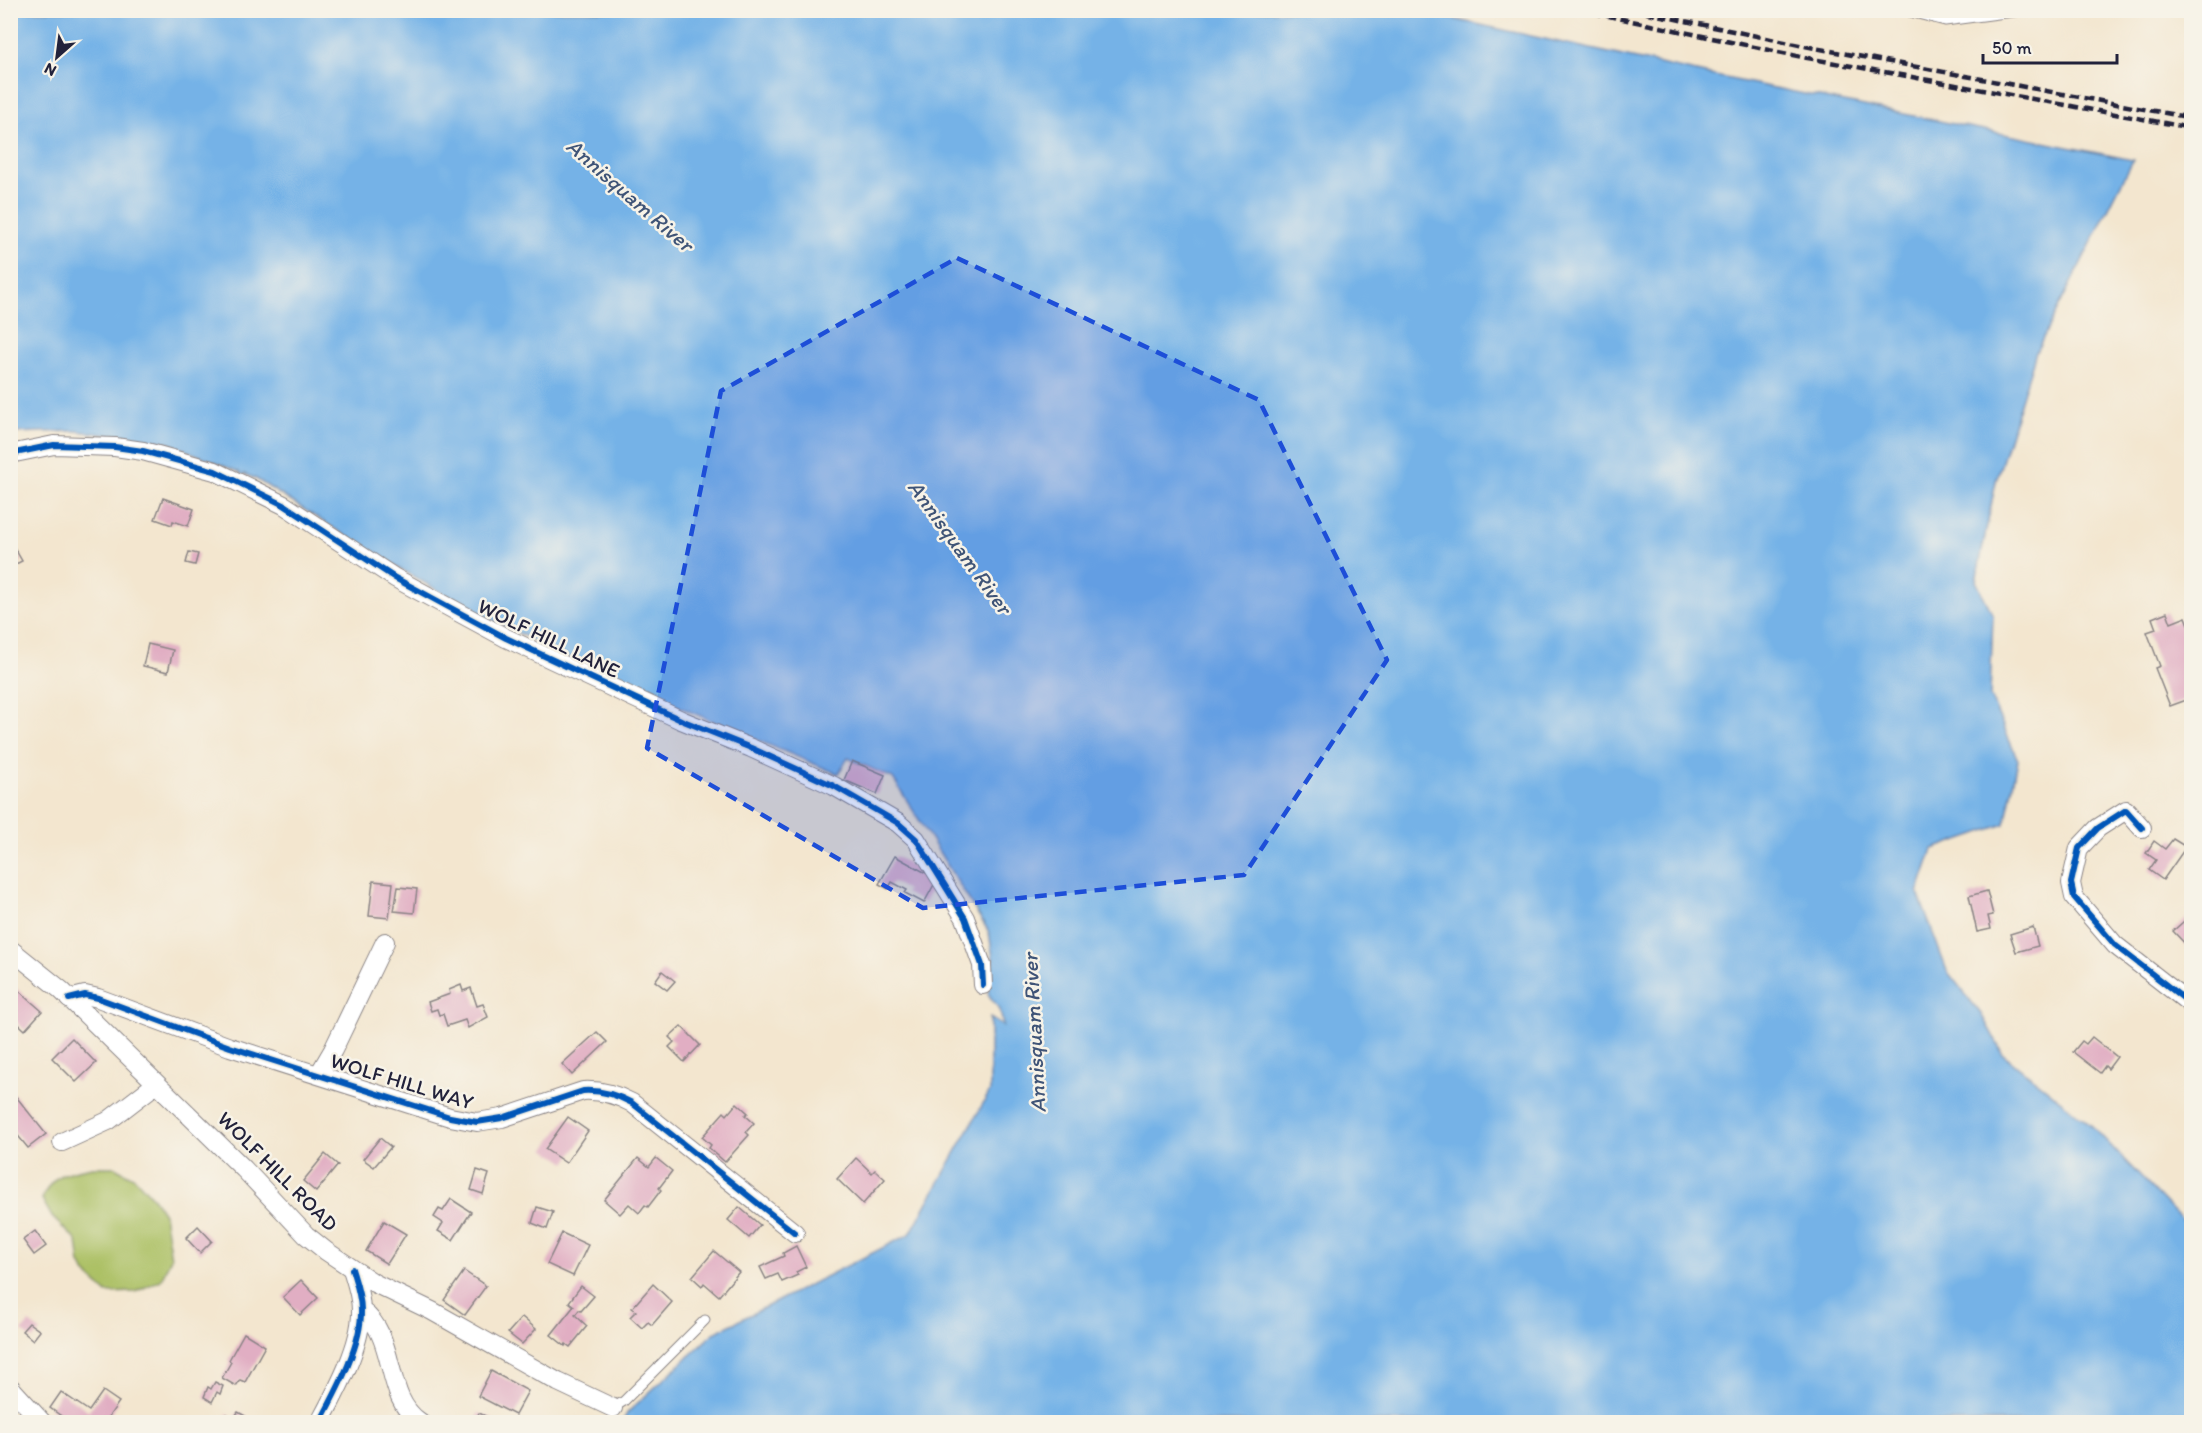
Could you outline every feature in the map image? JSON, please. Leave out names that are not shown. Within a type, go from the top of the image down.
[{"type":"street","name":"WOLF HILL LANE","points":[[10,454],[54,445],[115,447],[143,451],[215,471],[284,505],[394,578],[506,638],[681,720],[751,748],[834,786],[898,823],[916,839],[965,918],[982,965],[983,986]]},
{"type":"street","points":[[2142,828],[2126,810],[2098,828],[2079,848],[2071,883],[2074,897],[2115,945],[2192,1005]]},
{"type":"street","points":[[319,1074],[385,942]]},
{"type":"street","name":"WOLF HILL ROAD","points":[[10,949],[69,999],[244,1169],[306,1235],[374,1283],[442,1317],[558,1382],[614,1408]]},
{"type":"street","name":"WOLF HILL WAY","points":[[69,999],[86,994],[230,1047],[450,1117],[477,1122],[502,1118],[583,1091],[592,1090],[613,1095],[632,1103],[795,1233]]},
{"type":"street","points":[[62,1142],[108,1121],[156,1084]]},
{"type":"street","points":[[320,1422],[348,1366],[362,1311],[360,1293],[352,1269]]},
{"type":"street","points":[[362,1311],[374,1324],[384,1346],[404,1408],[420,1422]]},
{"type":"street","points":[[10,1387],[42,1422]]},
{"type":"lane","points":[[1902,10],[1945,21],[2028,10]]},
{"type":"lane","points":[[614,1408],[705,1320]]},
{"type":"highlighted area","points":[[957,258],[1259,400],[1387,660],[1244,875],[923,908],[647,748],[721,391]]},
{"type":"green space","points":[[92,1167],[115,1167],[135,1178],[164,1214],[171,1258],[161,1280],[135,1292],[107,1293],[89,1277],[80,1264],[77,1241],[52,1217],[42,1199],[46,1190],[61,1175]]},
{"type":"water","name":"Annisquam River","points":[[11,11],[1426,11],[1444,17],[1710,75],[2133,160],[2036,352],[1996,481],[1976,581],[1993,615],[1990,696],[2018,760],[2005,824],[1933,849],[1918,893],[1947,971],[1981,1014],[2003,1054],[2092,1126],[2191,1227],[2191,1422],[622,1422],[628,1412],[714,1333],[910,1234],[990,1091],[990,1018],[1003,1026],[1000,1010],[988,994],[993,959],[989,932],[893,778],[848,758],[838,774],[557,652],[439,591],[256,479],[244,474],[242,476],[239,472],[166,442],[76,431],[11,433]]},
{"type":"building","points":[[163,498],[194,509],[188,526],[173,521],[172,525],[155,519]]},
{"type":"building","points":[[10,540],[22,561],[10,567]]},
{"type":"building","points":[[189,552],[198,554],[195,565],[186,563]]},
{"type":"building","points":[[2167,612],[2171,623],[2186,617],[2192,632],[2192,698],[2170,706],[2155,668],[2160,666],[2147,632],[2156,629],[2152,618]]},
{"type":"building","points":[[148,644],[173,650],[168,672],[143,666]]},
{"type":"building","points":[[852,761],[885,775],[877,794],[844,780]]},
{"type":"building","points":[[2173,839],[2186,847],[2163,880],[2149,870],[2156,860],[2146,853],[2154,841],[2165,849]]},
{"type":"building","points":[[895,856],[937,879],[924,903],[905,893],[907,890],[892,882],[888,889],[879,884]]},
{"type":"building","points":[[373,881],[393,883],[389,918],[369,916]]},
{"type":"building","points":[[398,887],[417,889],[414,913],[394,911]]},
{"type":"building","points":[[1987,891],[1993,915],[1988,916],[1991,929],[1977,932],[1969,896]]},
{"type":"building","points":[[2192,914],[2192,951],[2173,931]]},
{"type":"building","points":[[2033,927],[2038,946],[2016,952],[2010,934]]},
{"type":"building","points":[[662,971],[675,981],[667,990],[655,981]]},
{"type":"building","points":[[10,983],[42,1011],[25,1030],[10,1016]]},
{"type":"building","points":[[461,985],[463,991],[471,988],[477,1006],[483,1004],[488,1017],[468,1028],[465,1020],[447,1026],[443,1014],[439,1015],[437,1009],[431,1011],[428,1002],[450,994],[449,990]]},
{"type":"building","points":[[681,1026],[700,1045],[684,1062],[669,1047],[674,1042],[669,1037]]},
{"type":"building","points":[[597,1032],[607,1042],[572,1075],[562,1064]]},
{"type":"building","points":[[2092,1037],[2117,1057],[2108,1069],[2105,1066],[2100,1073],[2073,1052],[2082,1041],[2086,1044]]},
{"type":"building","points":[[72,1038],[96,1063],[76,1082],[52,1058]]},
{"type":"building","points":[[14,1094],[46,1134],[28,1148],[10,1126],[10,1096]]},
{"type":"building","points":[[737,1103],[748,1113],[745,1115],[754,1123],[746,1132],[749,1135],[725,1162],[709,1148],[711,1145],[702,1137],[724,1112],[727,1115]]},
{"type":"building","points":[[568,1117],[588,1131],[566,1163],[545,1149]]},
{"type":"building","points":[[380,1138],[391,1147],[374,1167],[363,1159]]},
{"type":"building","points":[[325,1154],[338,1165],[316,1192],[303,1181]]},
{"type":"building","points":[[638,1158],[649,1167],[656,1158],[672,1171],[648,1207],[645,1205],[639,1213],[629,1204],[620,1214],[604,1200]]},
{"type":"building","points":[[856,1158],[872,1173],[875,1170],[885,1179],[863,1204],[837,1179]]},
{"type":"building","points":[[477,1170],[489,1174],[483,1194],[471,1190]]},
{"type":"building","points":[[451,1199],[471,1212],[453,1240],[438,1231],[443,1223],[434,1217],[439,1209],[443,1211]]},
{"type":"building","points":[[537,1207],[553,1212],[547,1229],[532,1223]]},
{"type":"building","points":[[739,1207],[760,1225],[749,1238],[728,1220]]},
{"type":"building","points":[[384,1221],[406,1234],[387,1264],[366,1251]]},
{"type":"building","points":[[198,1226],[212,1241],[200,1253],[186,1238]]},
{"type":"building","points":[[35,1231],[46,1246],[34,1255],[23,1240]]},
{"type":"building","points":[[562,1233],[588,1245],[573,1276],[547,1264]]},
{"type":"building","points":[[796,1246],[806,1267],[796,1272],[798,1275],[782,1282],[778,1274],[766,1279],[760,1267],[784,1256],[783,1253]]},
{"type":"building","points":[[714,1251],[739,1272],[719,1296],[704,1283],[702,1286],[692,1277]]},
{"type":"building","points":[[464,1271],[486,1286],[465,1315],[444,1300]]},
{"type":"building","points":[[301,1280],[318,1298],[300,1315],[283,1297]]},
{"type":"building","points":[[653,1284],[672,1302],[652,1325],[648,1322],[642,1328],[630,1317],[636,1311],[632,1308]]},
{"type":"building","points":[[581,1286],[594,1296],[575,1315],[587,1326],[570,1347],[566,1344],[565,1346],[551,1335],[574,1306],[569,1302]]},
{"type":"building","points":[[522,1317],[536,1329],[522,1344],[508,1333]]},
{"type":"building","points":[[29,1323],[40,1331],[33,1340],[22,1331]]},
{"type":"building","points":[[244,1333],[265,1346],[245,1382],[240,1380],[236,1386],[222,1378]]},
{"type":"building","points":[[491,1371],[528,1391],[515,1415],[478,1396]]},
{"type":"building","points":[[215,1382],[223,1386],[220,1394],[217,1392],[212,1402],[204,1397],[208,1387],[211,1389]]},
{"type":"building","points":[[103,1391],[119,1402],[105,1422],[70,1422],[50,1408],[61,1392],[89,1411]]},
{"type":"building","points":[[238,1412],[256,1422],[222,1422],[227,1414],[234,1418]]},
{"type":"building","points":[[479,1413],[494,1420],[493,1422],[474,1422]]},
{"type":"railway","points":[[1580,10],[1802,57],[2192,128]]},
{"type":"railway","points":[[1633,10],[1804,46],[2192,118]]},
{"type":"cycle path","points":[[10,454],[54,445],[115,447],[143,451],[215,471],[284,505],[395,578],[506,638],[681,720],[751,748],[834,786],[898,823],[916,839],[965,918],[982,965],[983,985]]},
{"type":"cycle path","points":[[2142,828],[2126,810],[2098,828],[2079,848],[2071,883],[2074,897],[2115,945],[2192,1005]]},
{"type":"cycle path","points":[[69,999],[85,995],[98,998],[230,1047],[450,1117],[477,1122],[502,1118],[583,1091],[614,1095],[632,1103],[795,1233]]},
{"type":"cycle path","points":[[320,1422],[347,1368],[360,1324],[361,1305],[352,1269]]}]
